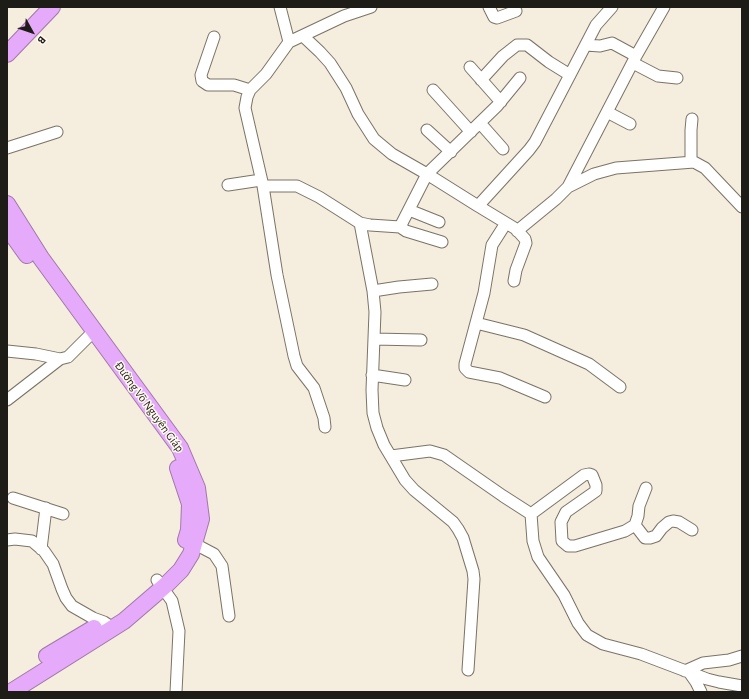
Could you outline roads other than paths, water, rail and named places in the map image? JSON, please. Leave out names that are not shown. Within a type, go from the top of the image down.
[{"type":"highway","points":[[7,41],[39,7]]},
{"type":"highway","points":[[7,54],[52,7]]},
{"type":"highway","name":"Đường Võ Nguyên Giáp","points":[[7,204],[40,258],[91,334],[143,416],[169,450],[179,470],[190,504],[189,530],[186,541],[178,557],[160,584]]},
{"type":"highway","name":"Đường Võ Nguyên Giáp","points":[[7,227],[180,448],[197,488],[201,519],[195,544],[191,554],[181,570],[122,610],[108,625],[11,692]]},
{"type":"highway","name":"Đường Võ Nguyên Giáp","points":[[7,682],[108,625]]},
{"type":"street","points":[[280,7],[289,42]]},
{"type":"street","points":[[325,427],[324,418],[314,388],[297,366],[294,356],[277,275],[262,183],[245,108],[250,90],[266,74],[289,42],[344,16],[370,7]]},
{"type":"street","points":[[489,7],[494,17],[497,18],[516,11]]},
{"type":"street","points":[[478,206],[535,142],[596,25],[612,7]]},
{"type":"street","points":[[517,231],[556,199],[568,187],[634,59],[664,7]]},
{"type":"street","points":[[302,36],[330,63],[346,88],[358,114],[374,139],[392,154],[478,206],[517,231],[525,239],[526,242],[516,270],[514,281]]},
{"type":"street","points":[[214,37],[201,75],[202,81],[208,85],[234,85],[250,90]]},
{"type":"street","points":[[586,45],[600,46],[612,43],[658,76],[677,78]]},
{"type":"street","points":[[480,80],[517,45],[527,45],[549,62],[570,75]]},
{"type":"street","points":[[470,67],[501,102]]},
{"type":"street","points":[[400,227],[427,174],[501,102],[520,78]]},
{"type":"street","points":[[433,90],[471,132]]},
{"type":"street","points":[[607,112],[630,124]]},
{"type":"street","points":[[691,162],[692,119]]},
{"type":"street","points":[[480,123],[503,150]]},
{"type":"street","points":[[427,130],[451,152]]},
{"type":"street","points":[[7,148],[57,132]]},
{"type":"street","points":[[568,187],[594,174],[616,168],[691,162],[700,164],[705,168],[742,207]]},
{"type":"street","points":[[228,185],[262,183],[297,186],[319,196],[360,223],[400,227],[406,231],[442,242]]},
{"type":"street","points":[[408,210],[439,222]]},
{"type":"street","points":[[360,223],[373,291],[375,312],[372,375],[374,413],[377,428],[384,445],[401,475],[409,485],[453,522],[463,538],[472,566],[474,579],[468,670]]},
{"type":"street","points":[[506,224],[492,245],[488,272],[465,364],[466,370],[500,378],[545,397]]},
{"type":"street","points":[[373,291],[432,284]]},
{"type":"street","points":[[476,324],[524,335],[589,364],[620,386]]},
{"type":"street","points":[[7,351],[60,358],[68,357],[91,334]]},
{"type":"street","points":[[374,339],[421,340]]},
{"type":"street","points":[[8,397],[60,358]]},
{"type":"street","points":[[372,375],[405,380]]},
{"type":"street","points":[[391,456],[430,451],[444,455],[531,514]]},
{"type":"street","points":[[531,514],[584,475],[589,474],[593,476],[597,489],[569,509],[564,515],[560,525],[561,538],[565,544],[568,546],[575,546],[625,531],[635,525],[639,506],[646,488]]},
{"type":"street","points":[[13,498],[63,514]]},
{"type":"street","points":[[41,549],[46,508]]},
{"type":"street","points":[[531,514],[533,541],[538,557],[564,595],[578,623],[592,638],[603,644],[641,654],[719,682],[742,686]]},
{"type":"street","points":[[635,525],[645,538],[656,536],[662,528],[669,522],[673,521],[679,522],[692,530]]},
{"type":"street","points":[[7,540],[15,539],[32,541],[41,549],[53,564],[66,598],[72,606],[108,625]]},
{"type":"street","points":[[195,544],[214,554],[222,566],[229,616]]},
{"type":"street","points":[[160,584],[172,601],[179,631],[176,692]]},
{"type":"street","points":[[687,671],[703,663],[729,660],[742,656]]},
{"type":"street","points":[[687,671],[696,682],[701,692]]}]
